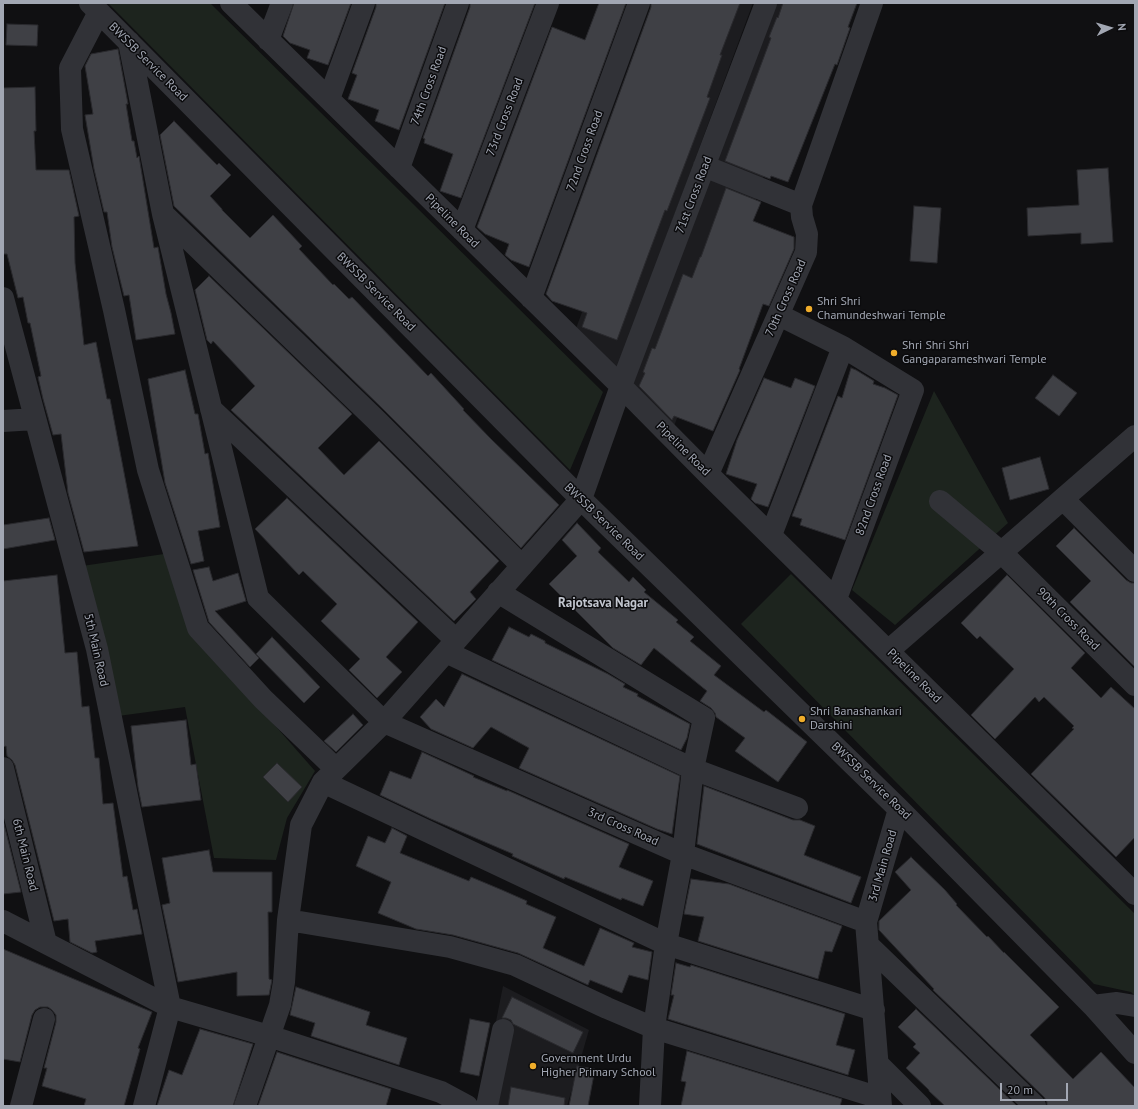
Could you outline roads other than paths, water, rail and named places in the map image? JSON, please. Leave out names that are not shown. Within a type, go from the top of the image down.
[{"type":"street","name":"Pipeline Road","points":[[231,3],[1135,894]]},
{"type":"street","points":[[268,40],[282,3]]},
{"type":"street","points":[[328,99],[364,3]]},
{"type":"street","name":"74th Cross Road","points":[[399,168],[458,3]]},
{"type":"street","name":"73rd Cross Road","points":[[462,230],[548,3]]},
{"type":"street","name":"72nd Cross Road","points":[[531,298],[639,3]]},
{"type":"street","name":"71st Cross Road","points":[[580,499],[621,386],[766,3]]},
{"type":"street","name":"70th Cross Road","points":[[708,474],[806,252],[807,234],[802,217],[801,205],[872,3]]},
{"type":"street","points":[[94,7],[70,68],[72,130],[114,310],[148,470],[198,628],[263,699],[329,776],[666,944],[874,1010]]},
{"type":"street","name":"BWSSB Service Road","points":[[94,7],[580,499],[899,809],[1093,1006],[1135,1053]]},
{"type":"street","points":[[128,42],[163,214],[258,598],[384,722]]},
{"type":"street","points":[[704,166],[801,205]]},
{"type":"street","points":[[163,214],[375,419],[522,566]]},
{"type":"street","name":"5th Main Road","points":[[3,298],[97,650],[170,1007]]},
{"type":"street","points":[[771,535],[843,347],[779,316]]},
{"type":"street","name":"82nd Cross Road","points":[[836,599],[913,390],[843,347]]},
{"type":"street","points":[[211,409],[451,646],[693,769],[797,808]]},
{"type":"street","points":[[3,421],[35,419]]},
{"type":"street","points":[[888,651],[1064,499],[1132,444]]},
{"type":"street","points":[[245,1106],[280,1005],[284,982],[288,920],[301,825],[329,776],[384,722],[580,499]]},
{"type":"street","points":[[1064,499],[1135,571]]},
{"type":"street","name":"90th Cross Road","points":[[940,501],[1002,553],[1135,685]]},
{"type":"street","points":[[498,592],[704,718],[693,769],[683,854],[666,944],[654,1028],[650,1106]]},
{"type":"street","name":"3rd Cross Road","points":[[384,722],[683,854],[866,922]]},
{"type":"street","name":"6th Main Road","points":[[3,768],[46,943]]},
{"type":"street","name":"3rd Main Road","points":[[866,922],[899,809]]},
{"type":"street","points":[[288,920],[450,947],[515,965],[654,1028],[881,1102],[866,922]]},
{"type":"street","points":[[3,921],[170,1007],[269,1036],[441,1092],[468,1106]]},
{"type":"street","points":[[869,946],[1035,1106]]},
{"type":"street","points":[[1093,1006],[1117,1004],[1135,1006]]},
{"type":"street","points":[[144,1106],[170,1007]]},
{"type":"street","points":[[21,1106],[44,1019]]},
{"type":"street","points":[[487,1106],[503,1030]]},
{"type":"street","points":[[878,1064],[920,1106]]},
{"type":"place","name":"Shri Shri Chamundeshwari Temple","points":[[809,309]]},
{"type":"place","name":"Shri Shri Shri Gangaparameshwari Temple","points":[[894,353]]},
{"type":"place","name":"Shri Banashankari Darshini","points":[[802,719]]},
{"type":"place","name":"Government Urdu Higher Primary School","points":[[533,1066]]},
{"type":"district","name":"Rajotsava Nagar","points":[[603,603]]}]
